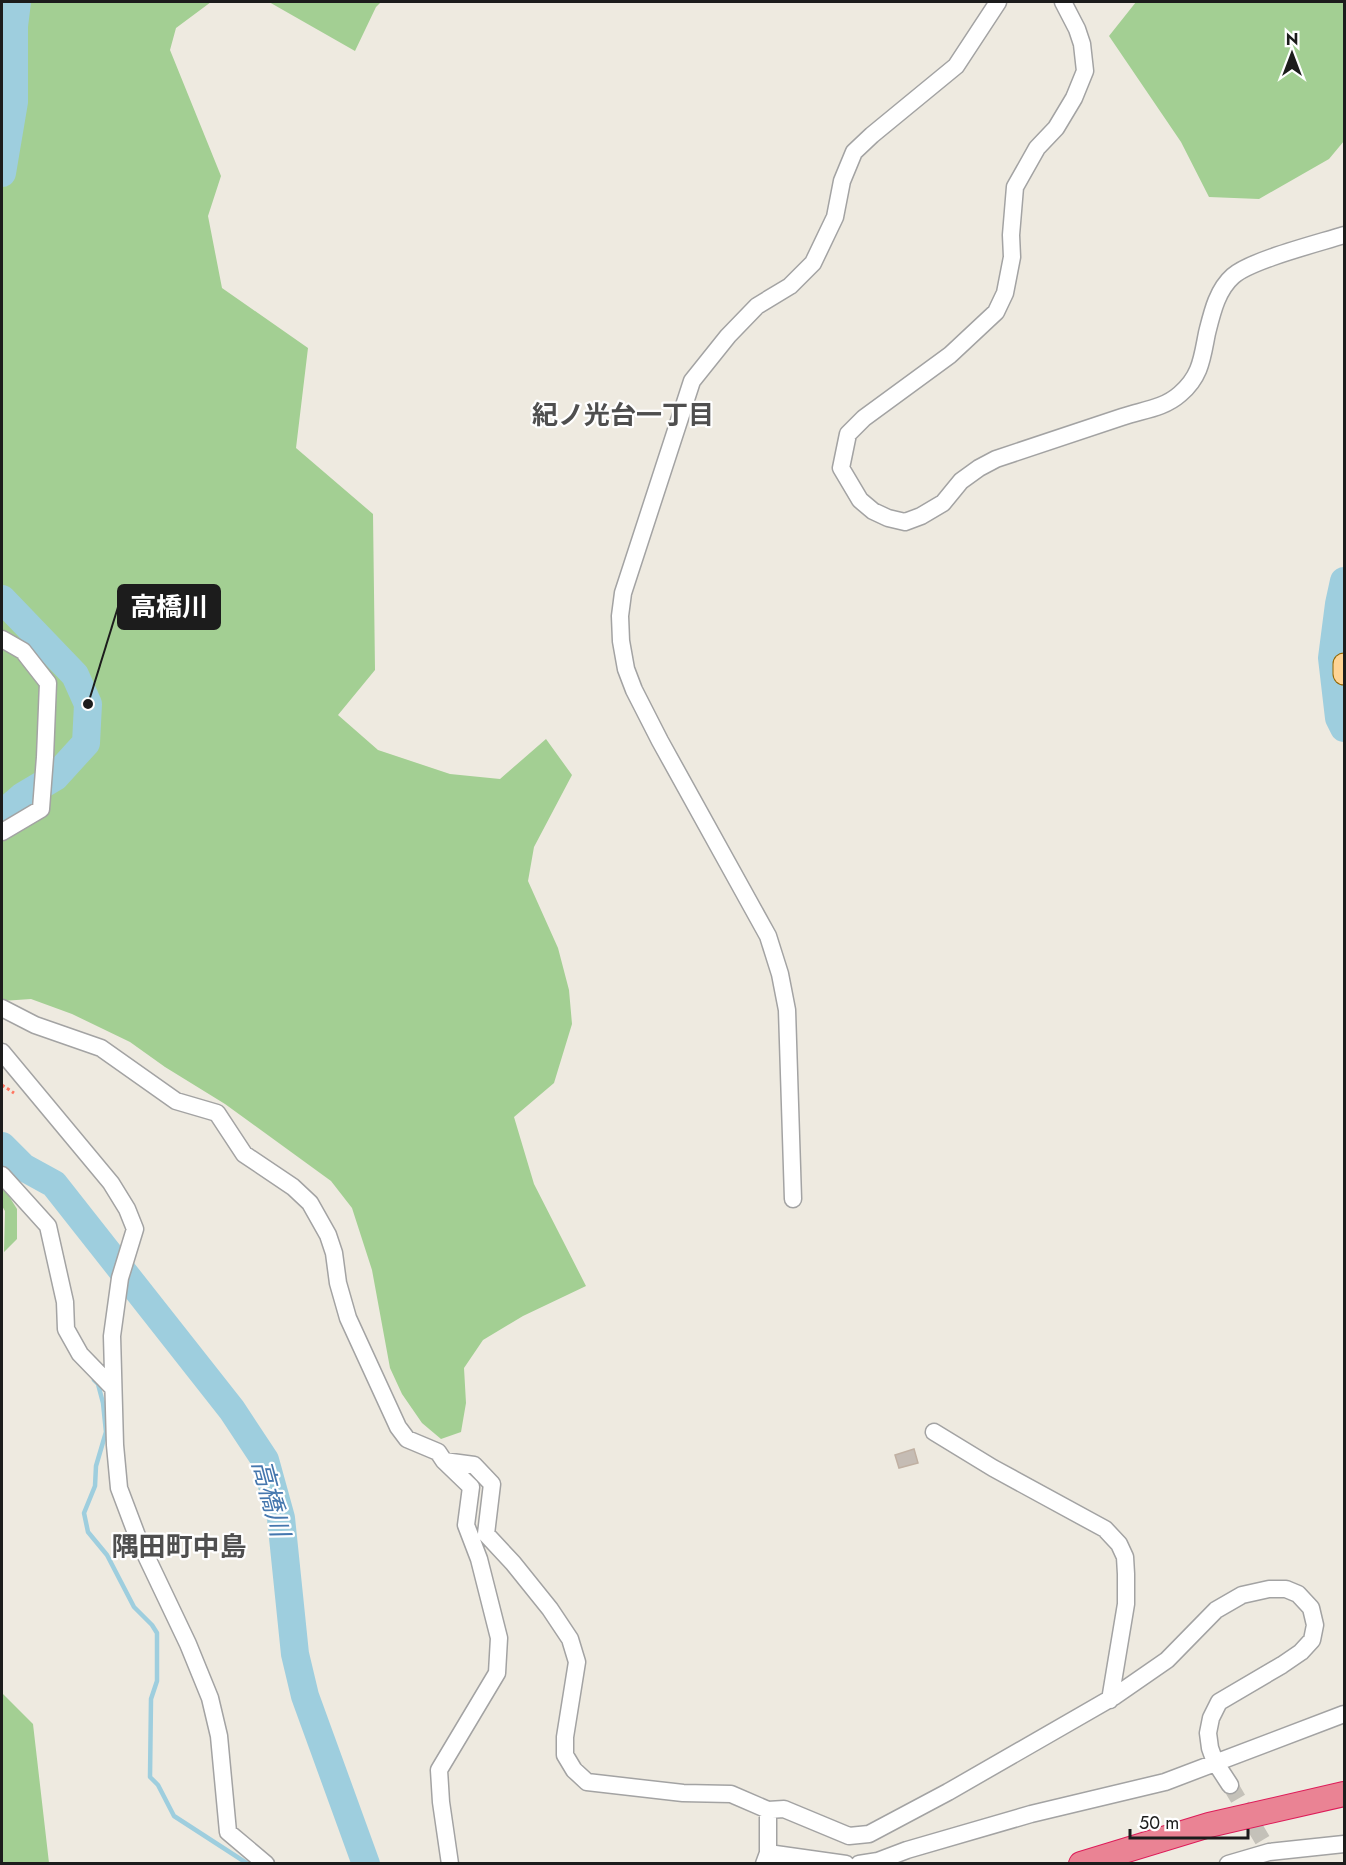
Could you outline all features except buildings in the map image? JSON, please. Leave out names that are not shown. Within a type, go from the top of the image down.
[{"type":"highway","points":[[1081,1863],[1209,1825],[1344,1794]]},
{"type":"main road","points":[[1344,664],[1344,674]]},
{"type":"street","points":[[793,1199],[787,1010],[780,974],[768,936],[634,690],[626,669],[621,641],[620,616],[623,593],[692,381],[728,336],[757,306],[790,286],[813,263],[835,217],[842,181],[854,152],[956,66],[998,2]]},
{"type":"street","points":[[1063,2],[1082,44],[1085,71],[1074,98],[1056,128],[1036,148],[1015,187],[1011,235],[1012,257],[1005,293],[996,312],[950,355],[864,418],[848,434],[841,468],[860,500],[873,511],[905,522],[943,503],[961,481],[978,468],[996,459],[1132,413],[1160,407],[1179,395],[1193,381],[1200,368],[1211,316],[1219,294],[1234,275],[1259,263],[1344,235]]},
{"type":"street","points":[[2,639],[23,651],[48,683],[41,809],[2,832]]},
{"type":"street","points":[[2,1008],[35,1025],[101,1048],[176,1101],[217,1113],[244,1154],[292,1187],[310,1203],[328,1236],[334,1253],[338,1283],[348,1318],[398,1427],[407,1439],[438,1452],[444,1461],[471,1487],[466,1526],[479,1559],[499,1638],[497,1673],[439,1770],[450,1863]]},
{"type":"street","points":[[2,1052],[111,1183],[127,1209],[135,1229],[120,1278],[112,1336],[115,1444],[119,1488],[139,1541],[188,1644],[210,1698],[219,1736],[228,1832],[266,1863]]},
{"type":"street","points":[[2,1175],[48,1226],[65,1302],[66,1329],[80,1354],[113,1388]]},
{"type":"street","points":[[934,1432],[993,1468],[1105,1529],[1119,1544],[1125,1557],[1126,1604],[1110,1700]]},
{"type":"street","points":[[444,1461],[474,1465],[492,1484],[486,1534],[550,1609],[570,1639],[576,1662],[565,1737],[565,1755],[574,1770],[587,1782],[683,1793],[731,1794],[768,1810],[784,1809],[849,1836],[869,1834],[1110,1700],[1167,1660],[1216,1610],[1242,1595],[1269,1589],[1286,1589],[1298,1594],[1311,1608],[1316,1625],[1312,1640],[1301,1652],[1282,1665],[1219,1702],[1211,1718],[1208,1733],[1210,1748],[1216,1763],[1230,1785]]},
{"type":"street","points":[[859,1863],[878,1862],[907,1850],[1031,1814],[1166,1782],[1344,1714]]},
{"type":"street","points":[[768,1810],[766,1858],[846,1863]]},
{"type":"street","points":[[1228,1863],[1266,1846],[1344,1844]]},
{"type":"green space","points":[[7,2],[211,2],[176,28],[170,50],[221,176],[208,216],[222,288],[308,348],[296,448],[373,514],[375,670],[338,715],[378,750],[450,774],[500,779],[546,739],[572,775],[534,847],[528,881],[558,948],[569,990],[572,1024],[554,1083],[514,1117],[534,1184],[586,1286],[523,1316],[483,1340],[464,1368],[466,1403],[461,1432],[441,1439],[422,1423],[402,1394],[390,1368],[372,1270],[352,1208],[331,1181],[225,1104],[165,1067],[130,1042],[72,1014],[31,999],[2,1001],[2,113]]},
{"type":"green space","points":[[269,2],[381,2],[376,7],[355,51]]},
{"type":"green space","points":[[1136,2],[1344,2],[1344,141],[1329,159],[1259,199],[1209,197],[1181,142],[1109,36]]},
{"type":"green space","points":[[2,1185],[17,1209],[17,1239],[4,1252],[5,1211],[2,1206]]},
{"type":"green space","points":[[2,1693],[33,1724],[49,1863],[2,1863]]},
{"type":"waterway","name":"高橋川","points":[[2,173],[14,102],[14,26],[17,2]]},
{"type":"waterway","points":[[1344,581],[1332,658],[1339,718],[1344,728]]},
{"type":"waterway","name":"高橋川","points":[[2,599],[75,675],[88,704],[86,743],[55,777],[23,796],[2,814]]},
{"type":"waterway","name":"高橋川","points":[[2,1146],[23,1167],[54,1184],[232,1410],[265,1460],[281,1518],[295,1654],[305,1696],[366,1864]]},
{"type":"waterway","points":[[2,1161],[20,1185]]},
{"type":"waterway","points":[[94,1380],[98,1384],[103,1403],[106,1432],[96,1466],[95,1486],[84,1513],[88,1532],[107,1555],[134,1607],[157,1633],[157,1681],[151,1699],[150,1777],[158,1785],[174,1816],[248,1864]]},
{"type":"tunnel","points":[[1230,1785],[1263,1841]]},
{"type":"place","name":"高橋川","points":[[88,704]]},
{"type":"district","name":"紀ノ光台一丁目","points":[[623,415]]},
{"type":"district","name":"隅田町中島","points":[[179,1546]]}]
